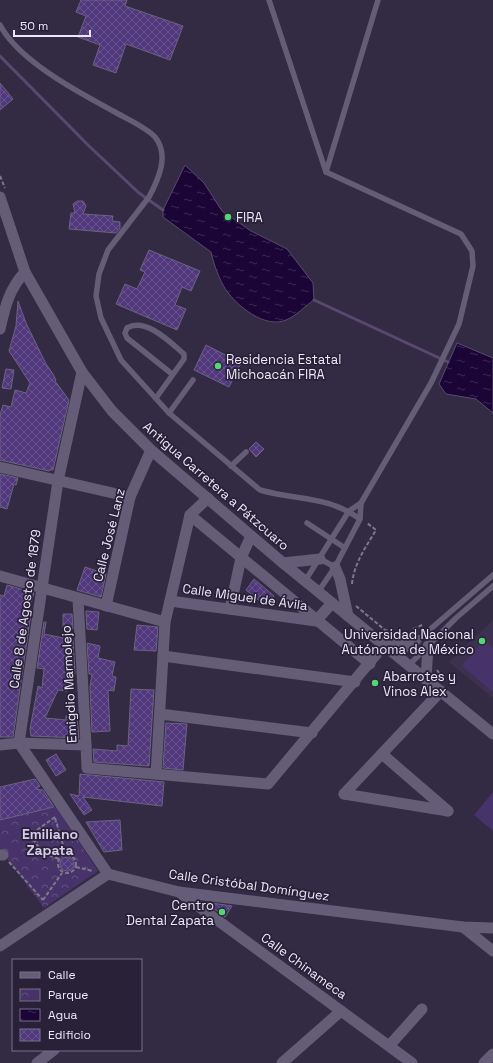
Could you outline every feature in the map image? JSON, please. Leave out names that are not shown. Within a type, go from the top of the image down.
[{"type":"street","name":"Antigua Carretera a Pátzcuaro","points":[[4,195],[25,272],[82,372],[112,411],[151,450],[282,563],[426,679],[445,688],[493,734]]},
{"type":"street","points":[[0,329],[6,303],[16,282],[25,272]]},
{"type":"street","name":"Calle 8 de Agosto de 1879","points":[[19,743],[58,480],[82,372]]},
{"type":"street","name":"Calle José Lanz","points":[[106,606],[130,497],[151,450]]},
{"type":"street","points":[[0,467],[130,497]]},
{"type":"street","points":[[208,498],[190,515],[165,622],[156,774],[268,784],[355,682],[384,645],[412,636]]},
{"type":"street","points":[[190,515],[316,621],[370,664]]},
{"type":"street","points":[[230,609],[241,558],[251,536]]},
{"type":"street","points":[[282,563],[320,558]]},
{"type":"street","points":[[335,567],[340,579],[348,616]]},
{"type":"street","points":[[0,576],[165,622]]},
{"type":"street","name":"Emigdio Marmolejo","points":[[78,598],[88,768],[156,774]]},
{"type":"street","name":"Calle Miguel de Ávila","points":[[170,601],[316,621]]},
{"type":"street","points":[[316,621],[332,603]]},
{"type":"street","points":[[426,679],[428,646]]},
{"type":"street","points":[[163,656],[355,682]]},
{"type":"street","points":[[382,754],[448,811],[344,794],[382,754],[445,688]]},
{"type":"street","points":[[160,714],[312,733]]},
{"type":"street","points":[[0,745],[19,743],[86,745]]},
{"type":"street","points":[[0,946],[108,874],[19,743]]},
{"type":"street","name":"Calle Cristóbal Domínguez","points":[[108,874],[179,892],[463,927],[493,928]]},
{"type":"street","name":"Calle Chinameca","points":[[179,892],[412,1063]]},
{"type":"street","points":[[463,927],[493,951]]},
{"type":"street","points":[[389,1046],[422,1009]]},
{"type":"street","points":[[282,1063],[341,1011]]},
{"type":"street","points":[[37,1063],[53,1051]]},
{"type":"street","points":[[484,1063],[493,1054]]},
{"type":"lane","points":[[269,0],[326,172],[461,234],[472,251],[473,266],[459,324],[431,382],[361,503],[349,511],[305,581]]},
{"type":"lane","points":[[326,172],[378,0]]},
{"type":"lane","points":[[0,25],[4,32],[39,65],[74,89],[133,122],[154,137],[159,146],[162,163],[149,197],[134,214],[108,250],[99,274],[96,296],[101,318],[121,360],[169,413],[260,490],[279,496],[321,500],[349,511],[360,519]]},
{"type":"lane","points":[[156,398],[184,359],[184,354],[160,335],[145,327],[132,325],[127,328],[125,333],[127,338],[172,374]]},
{"type":"lane","points":[[169,413],[193,380]]},
{"type":"lane","points":[[231,466],[246,452]]},
{"type":"lane","points":[[318,592],[346,548],[360,519],[361,503]]},
{"type":"lane","points":[[307,523],[346,548]]},
{"type":"lane","points":[[320,558],[335,567]]},
{"type":"lane","points":[[398,656],[412,636],[450,612],[493,575]]},
{"type":"lane","points":[[408,665],[456,618],[493,586]]},
{"type":"lane","points":[[450,612],[456,618]]},
{"type":"path","points":[[0,176],[4,195]]},
{"type":"path","points":[[353,591],[353,574],[359,558],[376,530],[360,519]]},
{"type":"path","points":[[356,605],[385,630],[395,633]]},
{"type":"path","points":[[412,636],[423,624]]},
{"type":"path","points":[[436,668],[445,688]]},
{"type":"path","points":[[59,859],[43,853],[30,835],[65,809]]},
{"type":"path","points":[[55,817],[66,855]]},
{"type":"path","points":[[2,855],[43,900],[49,912]]},
{"type":"path","points":[[59,859],[66,855]]},
{"type":"path","points":[[59,859],[58,868],[63,872],[69,873],[76,867],[74,858],[66,855]]},
{"type":"path","points":[[43,900],[63,872]]},
{"type":"shaded area","name":"Universidad Nacional Autónoma de México","points":[[493,620],[493,698],[449,662]]},
{"type":"green space","points":[[484,640],[493,648],[493,692],[462,666]]},
{"type":"green space","points":[[493,792],[493,831],[474,815]]},
{"type":"green space","points":[[56,807],[98,871],[44,908],[0,849],[0,820]]},
{"type":"water","points":[[185,165],[204,183],[222,211],[251,231],[287,249],[313,283],[314,300],[290,318],[278,322],[261,319],[237,303],[226,290],[219,277],[211,252],[163,217],[163,210]]},
{"type":"water","points":[[457,343],[493,358],[493,413],[476,399],[446,394],[439,384]]},
{"type":"building","points":[[81,0],[127,0],[125,6],[183,26],[170,60],[126,44],[116,73],[93,65],[100,45],[78,37],[86,16],[76,12]]},
{"type":"building","points":[[0,83],[13,99],[0,110]]},
{"type":"building","points":[[77,201],[83,201],[86,206],[83,214],[113,216],[112,221],[120,222],[120,228],[116,233],[69,229],[71,213],[75,213],[73,204]]},
{"type":"building","points":[[149,250],[200,271],[191,291],[182,287],[175,305],[186,309],[177,330],[116,304],[125,284],[137,289],[145,272],[140,270]]},
{"type":"building","points":[[18,301],[26,323],[46,364],[53,374],[56,380],[55,381],[69,400],[53,470],[49,471],[0,460],[0,415],[3,405],[11,407],[15,390],[26,393],[30,383],[9,351],[16,326]]},
{"type":"building","name":"Residencia Estatal Michoacán FIRA","points":[[206,345],[241,363],[229,387],[194,370]]},
{"type":"building","points":[[6,369],[14,370],[11,389],[2,388]]},
{"type":"building","points":[[256,442],[264,449],[256,457],[249,449]]},
{"type":"building","points":[[0,474],[18,478],[16,485],[14,484],[7,509],[0,507]]},
{"type":"building","points":[[85,567],[106,574],[101,597],[77,590]]},
{"type":"building","points":[[254,579],[274,596],[266,606],[246,590]]},
{"type":"building","points":[[7,585],[34,593],[29,609],[31,609],[30,620],[13,737],[0,737],[0,595],[4,596]]},
{"type":"building","points":[[86,611],[99,612],[97,630],[87,629]]},
{"type":"building","points":[[63,614],[72,614],[73,629],[63,628]]},
{"type":"building","points":[[44,622],[46,622],[44,634],[73,640],[75,674],[70,674],[67,691],[58,690],[45,718],[66,720],[66,716],[77,717],[79,738],[31,736],[30,729],[38,686],[42,688],[44,669],[37,668]]},
{"type":"building","points":[[137,625],[158,627],[156,651],[134,650]]},
{"type":"building","points":[[87,643],[100,646],[98,658],[115,662],[112,676],[116,677],[114,691],[108,690],[110,731],[92,732],[90,687],[92,674],[89,674]]},
{"type":"building","points":[[131,689],[154,690],[149,766],[94,762],[93,749],[117,751],[117,745],[128,746]]},
{"type":"building","points":[[166,723],[187,724],[183,770],[163,768]]},
{"type":"building","points":[[56,754],[66,770],[56,776],[46,760]]},
{"type":"building","points":[[80,774],[164,782],[162,806],[83,797],[92,810],[84,815],[70,794],[79,796]]},
{"type":"building","points":[[35,779],[40,786],[36,789],[43,790],[54,807],[0,820],[0,787]]},
{"type":"building","points":[[120,820],[122,850],[104,852],[86,822]]},
{"type":"building","points":[[67,857],[72,859],[74,864],[72,869],[67,871],[62,869],[60,864],[62,859]]},
{"type":"building","name":"Centro Dental Zapata","points":[[205,902],[232,906],[225,917]]},
{"type":"waterway","points":[[0,56],[89,146],[139,193],[163,210]]},
{"type":"waterway","points":[[314,300],[448,362]]},
{"type":"place","name":"FIRA","points":[[228,217]]},
{"type":"place","name":"Residencia Estatal Michoacán FIRA","points":[[218,366]]},
{"type":"place","name":"Universidad Nacional Autónoma de México","points":[[482,641]]},
{"type":"place","name":"Abarrotes y Vinos Alex","points":[[375,683]]},
{"type":"place","name":"Centro Dental Zapata","points":[[222,912]]},
{"type":"district","name":"Emiliano Zapata","points":[[50,842]]}]
